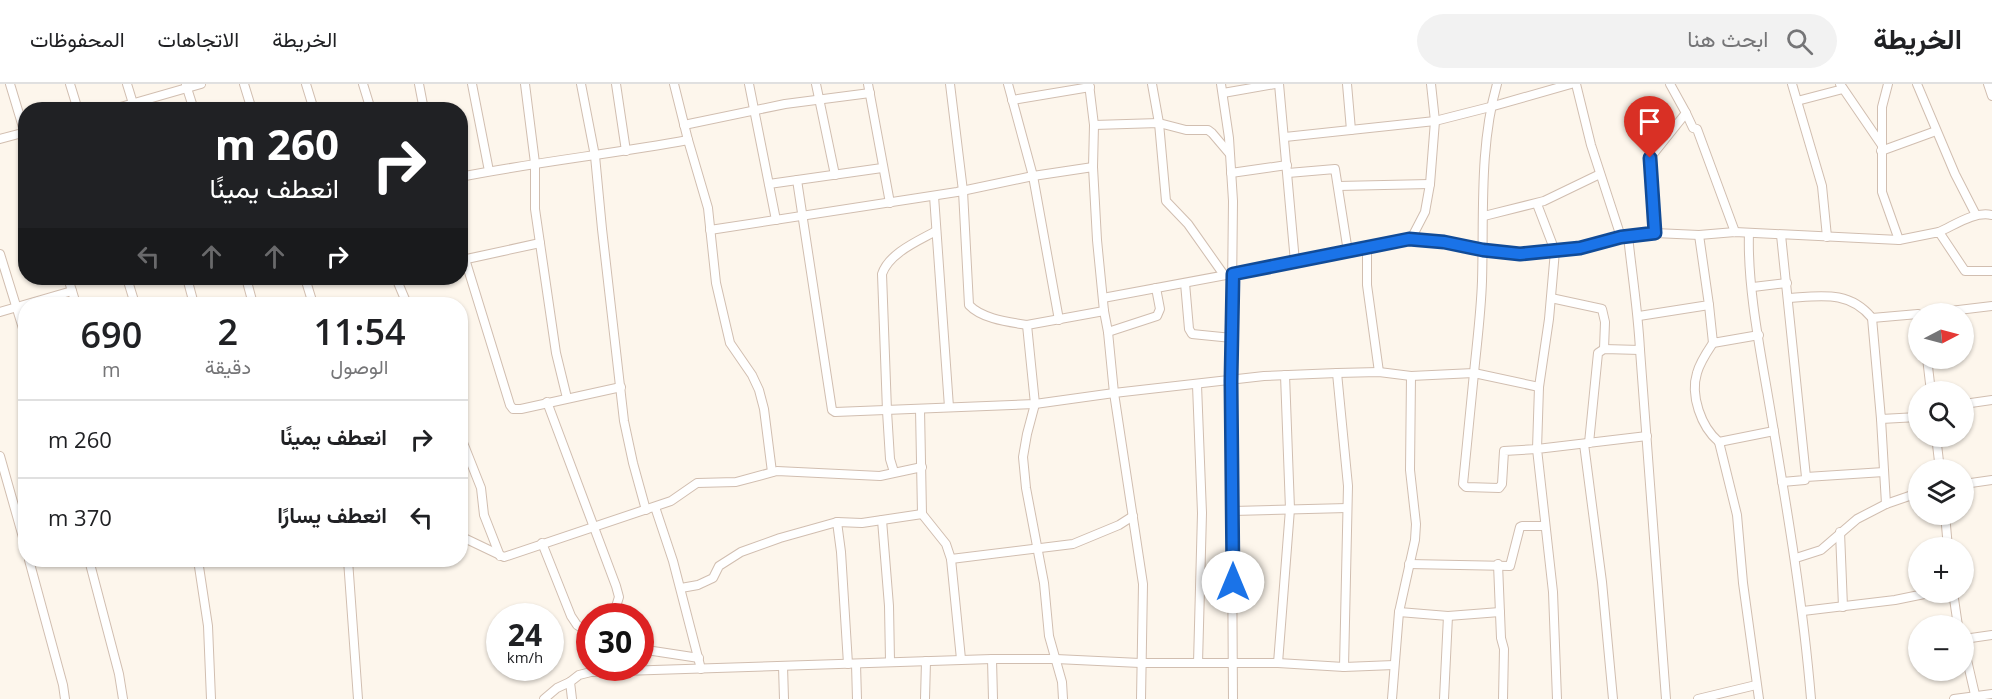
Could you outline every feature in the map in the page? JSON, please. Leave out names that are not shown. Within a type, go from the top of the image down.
[{"type":"street","points":[[10,84],[18,111]]},
{"type":"street","points":[[70,84],[76,102]]},
{"type":"street","points":[[128,84],[133,102]]},
{"type":"street","points":[[144,102],[186,86],[201,84]]},
{"type":"street","points":[[244,84],[250,102]]},
{"type":"street","points":[[306,84],[312,102]]},
{"type":"street","points":[[363,84],[369,102]]},
{"type":"street","points":[[419,84],[422,102]]},
{"type":"street","points":[[472,84],[489,171]]},
{"type":"street","points":[[525,84],[535,163],[536,209],[540,243],[556,353],[567,398]]},
{"type":"street","points":[[581,84],[596,156],[621,387],[631,455],[646,510]]},
{"type":"street","points":[[616,84],[626,151]]},
{"type":"street","points":[[674,84],[705,196],[716,283],[730,343],[752,375],[759,390],[772,472]]},
{"type":"street","points":[[749,84],[776,220]]},
{"type":"street","points":[[816,84],[835,175]]},
{"type":"street","points":[[868,84],[890,203]]},
{"type":"street","points":[[950,84],[963,191],[969,305],[984,314],[1027,325],[1104,311]]},
{"type":"street","points":[[1008,84],[1033,176],[1059,320]]},
{"type":"street","points":[[1152,84],[1159,123],[1166,201],[1188,224],[1224,275]]},
{"type":"street","points":[[1233,699],[1231,381],[1233,274],[1230,154],[1222,88],[1277,84],[1285,137],[1295,262]]},
{"type":"street","points":[[1347,84],[1351,130]]},
{"type":"street","points":[[1411,239],[1425,212],[1430,184],[1435,121],[1431,84]]},
{"type":"street","points":[[1497,84],[1490,107],[1486,150],[1482,285],[1464,486],[1500,487],[1504,451],[1647,436]]},
{"type":"street","points":[[1285,137],[1435,121],[1571,84]]},
{"type":"street","points":[[1576,84],[1600,174],[1625,236],[1639,316],[1666,699]]},
{"type":"street","points":[[1670,84],[1694,128],[1697,129],[1735,232]]},
{"type":"street","points":[[1792,84],[1822,186],[1827,237]]},
{"type":"street","points":[[1888,84],[1881,107],[1882,192],[1899,240]]},
{"type":"street","points":[[1917,84],[1936,131],[1976,215]]},
{"type":"street","points":[[1988,84],[1992,96]]},
{"type":"street","points":[[1012,100],[1090,85],[1094,124],[1096,240],[1114,393],[1143,584],[1141,699]]},
{"type":"street","points":[[186,86],[191,102]]},
{"type":"street","points":[[1797,101],[1842,87],[1881,148]]},
{"type":"street","points":[[684,125],[785,104],[870,93]]},
{"type":"street","points":[[1655,233],[1650,158],[1686,113]]},
{"type":"street","points":[[1094,124],[1159,123],[1186,130],[1210,131],[1230,154]]},
{"type":"street","points":[[1881,148],[1936,131]]},
{"type":"street","points":[[0,139],[18,135]]},
{"type":"street","points":[[468,175],[688,140]]},
{"type":"street","points":[[710,230],[934,196],[1033,176],[1093,167]]},
{"type":"street","points":[[769,184],[882,168]]},
{"type":"street","points":[[1231,173],[1287,169],[1334,169],[1348,252]]},
{"type":"street","points":[[1484,216],[1537,204],[1600,174]]},
{"type":"street","points":[[797,180],[832,410],[838,413],[1035,404],[1114,393],[1285,375],[1337,373],[1379,372],[1411,375],[1473,373],[1539,387]]},
{"type":"street","points":[[1338,186],[1430,184]]},
{"type":"street","points":[[934,196],[949,407]]},
{"type":"street","points":[[1537,204],[1555,251],[1539,387],[1538,449],[1552,591],[1557,699]]},
{"type":"street","points":[[1103,298],[1411,239],[1520,254],[1580,248],[1625,236],[1655,233],[1699,235],[1735,232],[1899,240],[1939,232],[1976,215],[1992,215]]},
{"type":"street","points":[[894,472],[890,459],[887,411],[882,274],[889,262],[917,241],[936,231]]},
{"type":"street","points":[[1939,232],[1965,271],[1992,271]]},
{"type":"street","points":[[1749,233],[1749,260],[1759,335],[1796,558],[1812,699]]},
{"type":"street","points":[[1699,235],[1713,343],[1696,374],[1696,395],[1701,416],[1710,435],[1719,442],[1737,515],[1743,583],[1759,699]]},
{"type":"street","points":[[1781,235],[1806,477]]},
{"type":"street","points":[[468,259],[540,243]]},
{"type":"street","points":[[1367,249],[1367,285],[1379,372]]},
{"type":"street","points":[[0,254],[18,313]]},
{"type":"street","points":[[468,275],[513,409],[621,387]]},
{"type":"street","points":[[1185,283],[1190,332],[1232,338]]},
{"type":"street","points":[[1753,287],[1787,283]]},
{"type":"street","points":[[70,285],[74,297]]},
{"type":"street","points":[[1108,332],[1157,316],[1160,309],[1156,288]]},
{"type":"street","points":[[51,297],[72,291]]},
{"type":"street","points":[[1788,297],[1848,298],[1872,318],[1886,504]]},
{"type":"street","points":[[1551,298],[1602,309],[1605,322],[1604,348]]},
{"type":"street","points":[[1639,316],[1709,304]]},
{"type":"street","points":[[1974,308],[1992,306]]},
{"type":"street","points":[[0,312],[16,307]]},
{"type":"street","points":[[1872,318],[1908,315]]},
{"type":"street","points":[[1027,325],[1035,404],[1023,457],[1026,488],[1044,583],[1049,636],[1056,659],[1063,699]]},
{"type":"street","points":[[1713,343],[1759,335]]},
{"type":"street","points":[[1613,699],[1586,443],[1598,352],[1604,348],[1640,350]]},
{"type":"street","points":[[1337,373],[1347,467],[1344,667]]},
{"type":"street","points":[[1278,663],[1290,509],[1285,375]]},
{"type":"street","points":[[1392,699],[1399,612],[1415,540],[1416,524],[1410,470],[1411,375]]},
{"type":"street","points":[[1197,385],[1202,513],[1198,663]]},
{"type":"street","points":[[1974,403],[1992,400]]},
{"type":"street","points":[[547,402],[619,597],[617,603]]},
{"type":"street","points":[[920,409],[922,514],[946,544],[951,558],[961,659]]},
{"type":"street","points":[[1881,419],[1908,418]]},
{"type":"street","points":[[1719,442],[1774,431]]},
{"type":"street","points":[[468,455],[481,488],[484,515],[500,556]]},
{"type":"street","points":[[0,456],[18,520]]},
{"type":"street","points":[[468,540],[500,556],[511,556],[542,543],[677,499],[689,487],[697,483],[736,482],[772,472],[790,471],[873,476],[922,466]]},
{"type":"street","points":[[1782,482],[1803,480],[1806,477],[1884,472]]},
{"type":"street","points":[[1974,483],[1992,480]]},
{"type":"street","points":[[1796,558],[1821,550],[1857,519],[1886,504],[1908,496]]},
{"type":"street","points":[[655,507],[681,588],[701,669]]},
{"type":"street","points":[[1233,510],[1347,508]]},
{"type":"street","points":[[681,588],[698,585],[713,578],[719,566],[741,552],[780,538],[837,522],[882,520],[922,514]]},
{"type":"street","points":[[951,558],[1073,543],[1119,525],[1133,516]]},
{"type":"street","points":[[882,520],[889,606],[890,662]]},
{"type":"street","points":[[837,522],[857,699]]},
{"type":"street","points":[[1409,564],[1512,564],[1521,526],[1545,526]]},
{"type":"street","points":[[1840,532],[1843,607]]},
{"type":"street","points":[[542,543],[571,616],[576,622]]},
{"type":"street","points":[[1498,564],[1501,638],[1504,649],[1503,699]]},
{"type":"street","points":[[31,567],[65,699]]},
{"type":"street","points":[[91,567],[119,674],[123,699]]},
{"type":"street","points":[[199,567],[208,626],[211,699]]},
{"type":"street","points":[[349,567],[358,699]]},
{"type":"street","points":[[1803,611],[1908,597]]},
{"type":"street","points":[[1399,612],[1448,616],[1500,612]]},
{"type":"street","points":[[1444,699],[1448,616]]},
{"type":"street","points":[[1974,638],[1992,635]]},
{"type":"street","points":[[654,651],[699,658]]},
{"type":"street","points":[[544,699],[579,675],[591,672],[961,659],[1278,663],[1344,667],[1394,664]]},
{"type":"street","points":[[992,659],[993,699]]},
{"type":"street","points":[[926,661],[926,699]]},
{"type":"street","points":[[783,666],[784,699]]},
{"type":"street","points":[[1972,681],[1976,698]]},
{"type":"street","points":[[570,682],[572,699]]},
{"type":"street","points":[[1702,698],[1756,685]]},
{"type":"street","points":[[1954,699],[1976,698],[1992,694]]},
{"type":"route","points":[[1233,582],[1231,381],[1233,274],[1409,239],[1520,254],[1580,248],[1621,237],[1655,233],[1650,158]]}]
